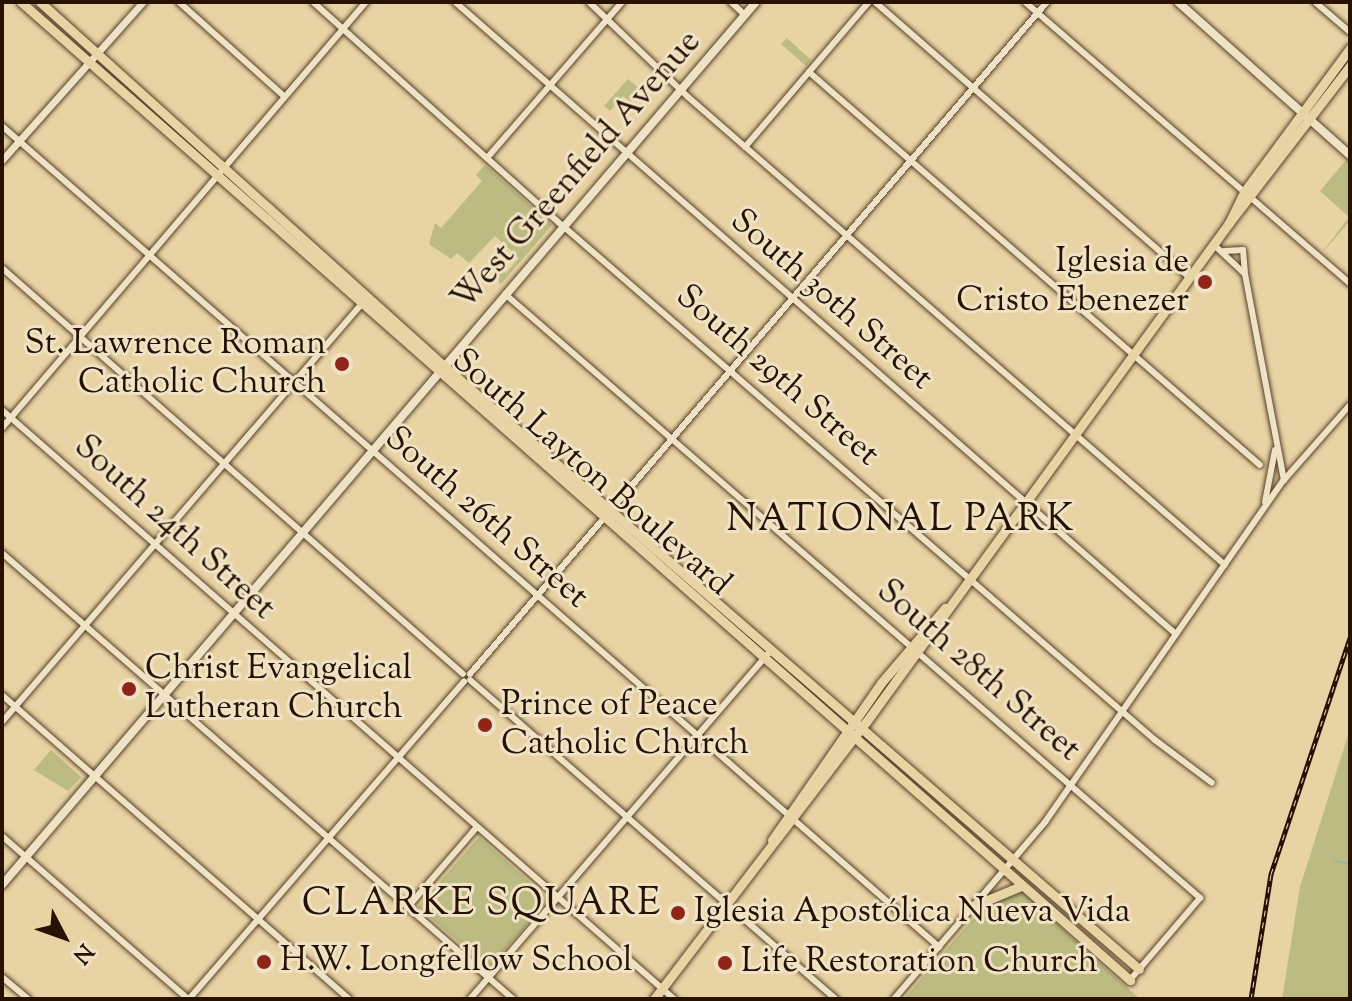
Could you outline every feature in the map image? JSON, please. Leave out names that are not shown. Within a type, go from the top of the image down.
[{"type":"main road","name":"South Layton Boulevard","points":[[21,2],[94,59],[603,519],[1130,980]]},
{"type":"main road","name":"South Layton Boulevard","points":[[40,2],[94,59]]},
{"type":"main road","name":"West Greenfield Avenue","points":[[2,885],[756,2]]},
{"type":"main road","points":[[1178,2],[1350,155]]},
{"type":"main road","points":[[654,999],[1229,223],[1301,113],[1350,48]]},
{"type":"main road","points":[[1248,196],[1310,121],[1350,66]]},
{"type":"main road","name":"South Layton Boulevard","points":[[441,370],[611,510],[1139,969]]},
{"type":"main road","points":[[901,782],[909,776],[935,793]]},
{"type":"main road","points":[[973,906],[1021,886]]},
{"type":"street","points":[[2,160],[143,2]]},
{"type":"street","points":[[179,2],[285,97]]},
{"type":"street","name":"South 29th Street","points":[[313,2],[563,226],[1123,711],[1212,783]]},
{"type":"street","points":[[2,428],[366,2]]},
{"type":"street","name":"South 30th Street","points":[[455,2],[625,155],[1176,634]]},
{"type":"street","points":[[589,2],[745,147],[1225,565]]},
{"type":"street","points":[[487,158],[622,2]]},
{"type":"street","points":[[731,2],[745,15]]},
{"type":"street","points":[[745,147],[872,2],[1189,277]]},
{"type":"street","points":[[1025,2],[1350,284]]},
{"type":"street","points":[[2,836],[188,999],[1047,2]]},
{"type":"street","points":[[1315,2],[1350,32]]},
{"type":"street","points":[[809,72],[1260,465]]},
{"type":"street","name":"South 26th Street","points":[[2,126],[939,947]]},
{"type":"street","points":[[1213,244],[1245,274]]},
{"type":"street","points":[[1223,251],[1243,250],[1284,480]]},
{"type":"street","points":[[2,268],[303,536],[836,999]]},
{"type":"street","name":"South 28th Street","points":[[505,294],[1200,898],[1139,969]]},
{"type":"street","points":[[2,722],[364,301]]},
{"type":"street","points":[[894,999],[1014,859],[1123,711],[1284,480],[1350,405]]},
{"type":"street","name":"South 24th Street","points":[[2,410],[396,759],[674,999]]},
{"type":"street","points":[[1263,510],[1276,439]]},
{"type":"street","points":[[2,553],[513,999]]},
{"type":"street","points":[[470,999],[771,650]]},
{"type":"street","points":[[2,695],[349,999]]},
{"type":"street","points":[[407,908],[476,828]]},
{"type":"street","points":[[1130,980],[1139,969]]},
{"type":"street","points":[[2,977],[28,999]]},
{"type":"green space","points":[[787,38],[811,60],[806,66],[781,44]]},
{"type":"green space","points":[[628,79],[641,90],[631,102],[623,96],[610,111],[604,106]]},
{"type":"green space","points":[[1350,155],[1350,221],[1321,254],[1349,217],[1320,191]]},
{"type":"green space","points":[[485,165],[552,225],[500,285],[497,273],[500,268],[506,273],[519,258],[495,236],[469,263],[457,253],[451,259],[429,244],[435,223],[441,228],[482,181],[476,175]]},
{"type":"green space","points":[[1350,729],[1350,999],[1282,999],[1300,887]]},
{"type":"green space","points":[[51,750],[81,777],[68,791],[34,770]]},
{"type":"green space","points":[[479,837],[549,899],[489,968],[418,907]]},
{"type":"green space","points":[[1021,891],[1140,999],[904,999],[983,907]]},
{"type":"waterway","points":[[1335,861],[1350,864]]},
{"type":"railway","points":[[1251,999],[1271,874],[1350,638]]},
{"type":"place","name":"Iglesia de Cristo Ebenezer","points":[[1205,282]]},
{"type":"place","name":"St. Lawrence Roman Catholic Church","points":[[342,364]]},
{"type":"place","name":"Christ Evangelical Lutheran Church","points":[[129,689]]},
{"type":"place","name":"Prince of Peace Catholic Church","points":[[485,725]]},
{"type":"place","name":"Iglesia Apostólica Nueva Vida","points":[[678,913]]},
{"type":"place","name":"H.W. Longfellow School","points":[[264,962]]},
{"type":"place","name":"Life Restoration Church","points":[[725,963]]},
{"type":"district","name":"NATIONAL PARK","points":[[901,522]]},
{"type":"district","name":"CLARKE SQUARE","points":[[482,906]]}]
